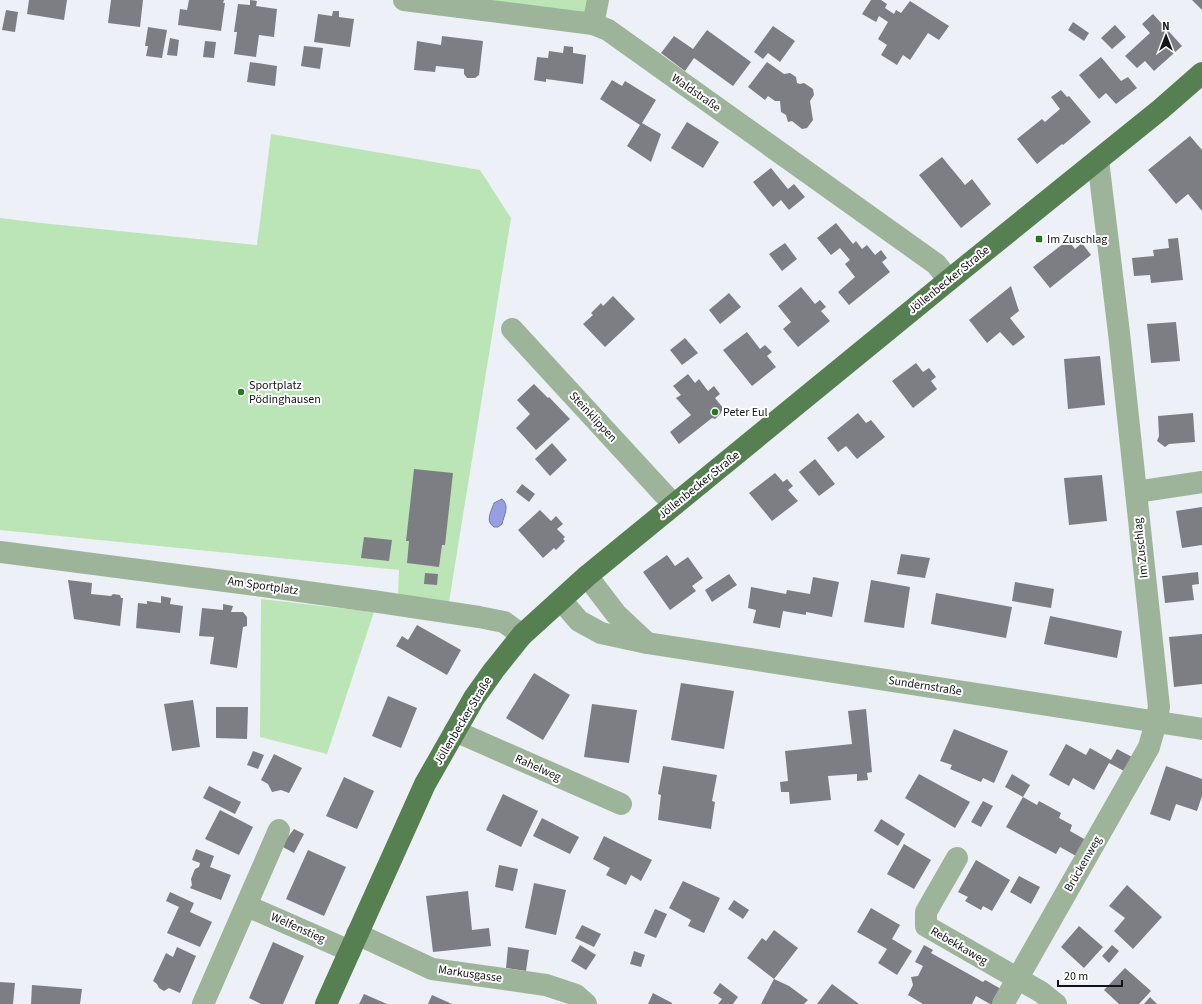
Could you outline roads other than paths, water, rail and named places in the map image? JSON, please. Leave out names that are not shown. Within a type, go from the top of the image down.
[{"type":"main road","name":"Jöllenbecker Straße","points":[[326,1004],[425,784],[474,698],[522,635],[588,576],[949,280],[1161,109],[1202,73]]},
{"type":"street","name":"Waldstraße","points":[[404,0],[593,24],[608,30],[936,264],[949,280]]},
{"type":"street","points":[[593,24],[598,0]]},
{"type":"street","name":"Im Zuschlag","points":[[1098,160],[1159,707],[1156,722]]},
{"type":"street","name":"Steinklippen","points":[[512,329],[674,505]]},
{"type":"street","points":[[1136,492],[1202,482]]},
{"type":"street","name":"Am Sportplatz","points":[[0,552],[302,591],[479,617],[504,622],[522,635]]},
{"type":"street","points":[[588,576],[616,614],[647,643]]},
{"type":"street","name":"Sundernstraße","points":[[560,600],[579,621],[601,633],[647,643],[1202,729]]},
{"type":"street","name":"Brückenweg","points":[[1003,1004],[1149,747],[1156,722]]},
{"type":"street","name":"Rahelweg","points":[[455,731],[621,804]]},
{"type":"street","points":[[203,1004],[279,830]]},
{"type":"street","name":"Rebekkaweg","points":[[957,858],[926,912],[926,926],[1018,980]]},
{"type":"street","name":"Welfenstieg","points":[[247,906],[353,943]]},
{"type":"street","name":"Markusgasse","points":[[353,943],[432,969],[546,985],[576,996],[586,1004]]},
{"type":"street","points":[[1018,980],[1041,992],[1056,1004]]},
{"type":"water","points":[[502,499],[506,505],[505,514],[502,524],[498,527],[494,527],[491,525],[489,519],[490,513],[494,503]]},
{"type":"place","name":"Im Zuschlag","points":[[1039,239]]},
{"type":"place","name":"Sportplatz Pödinghausen","points":[[241,392]]},
{"type":"place","name":"Peter Eul","points":[[715,412]]}]
